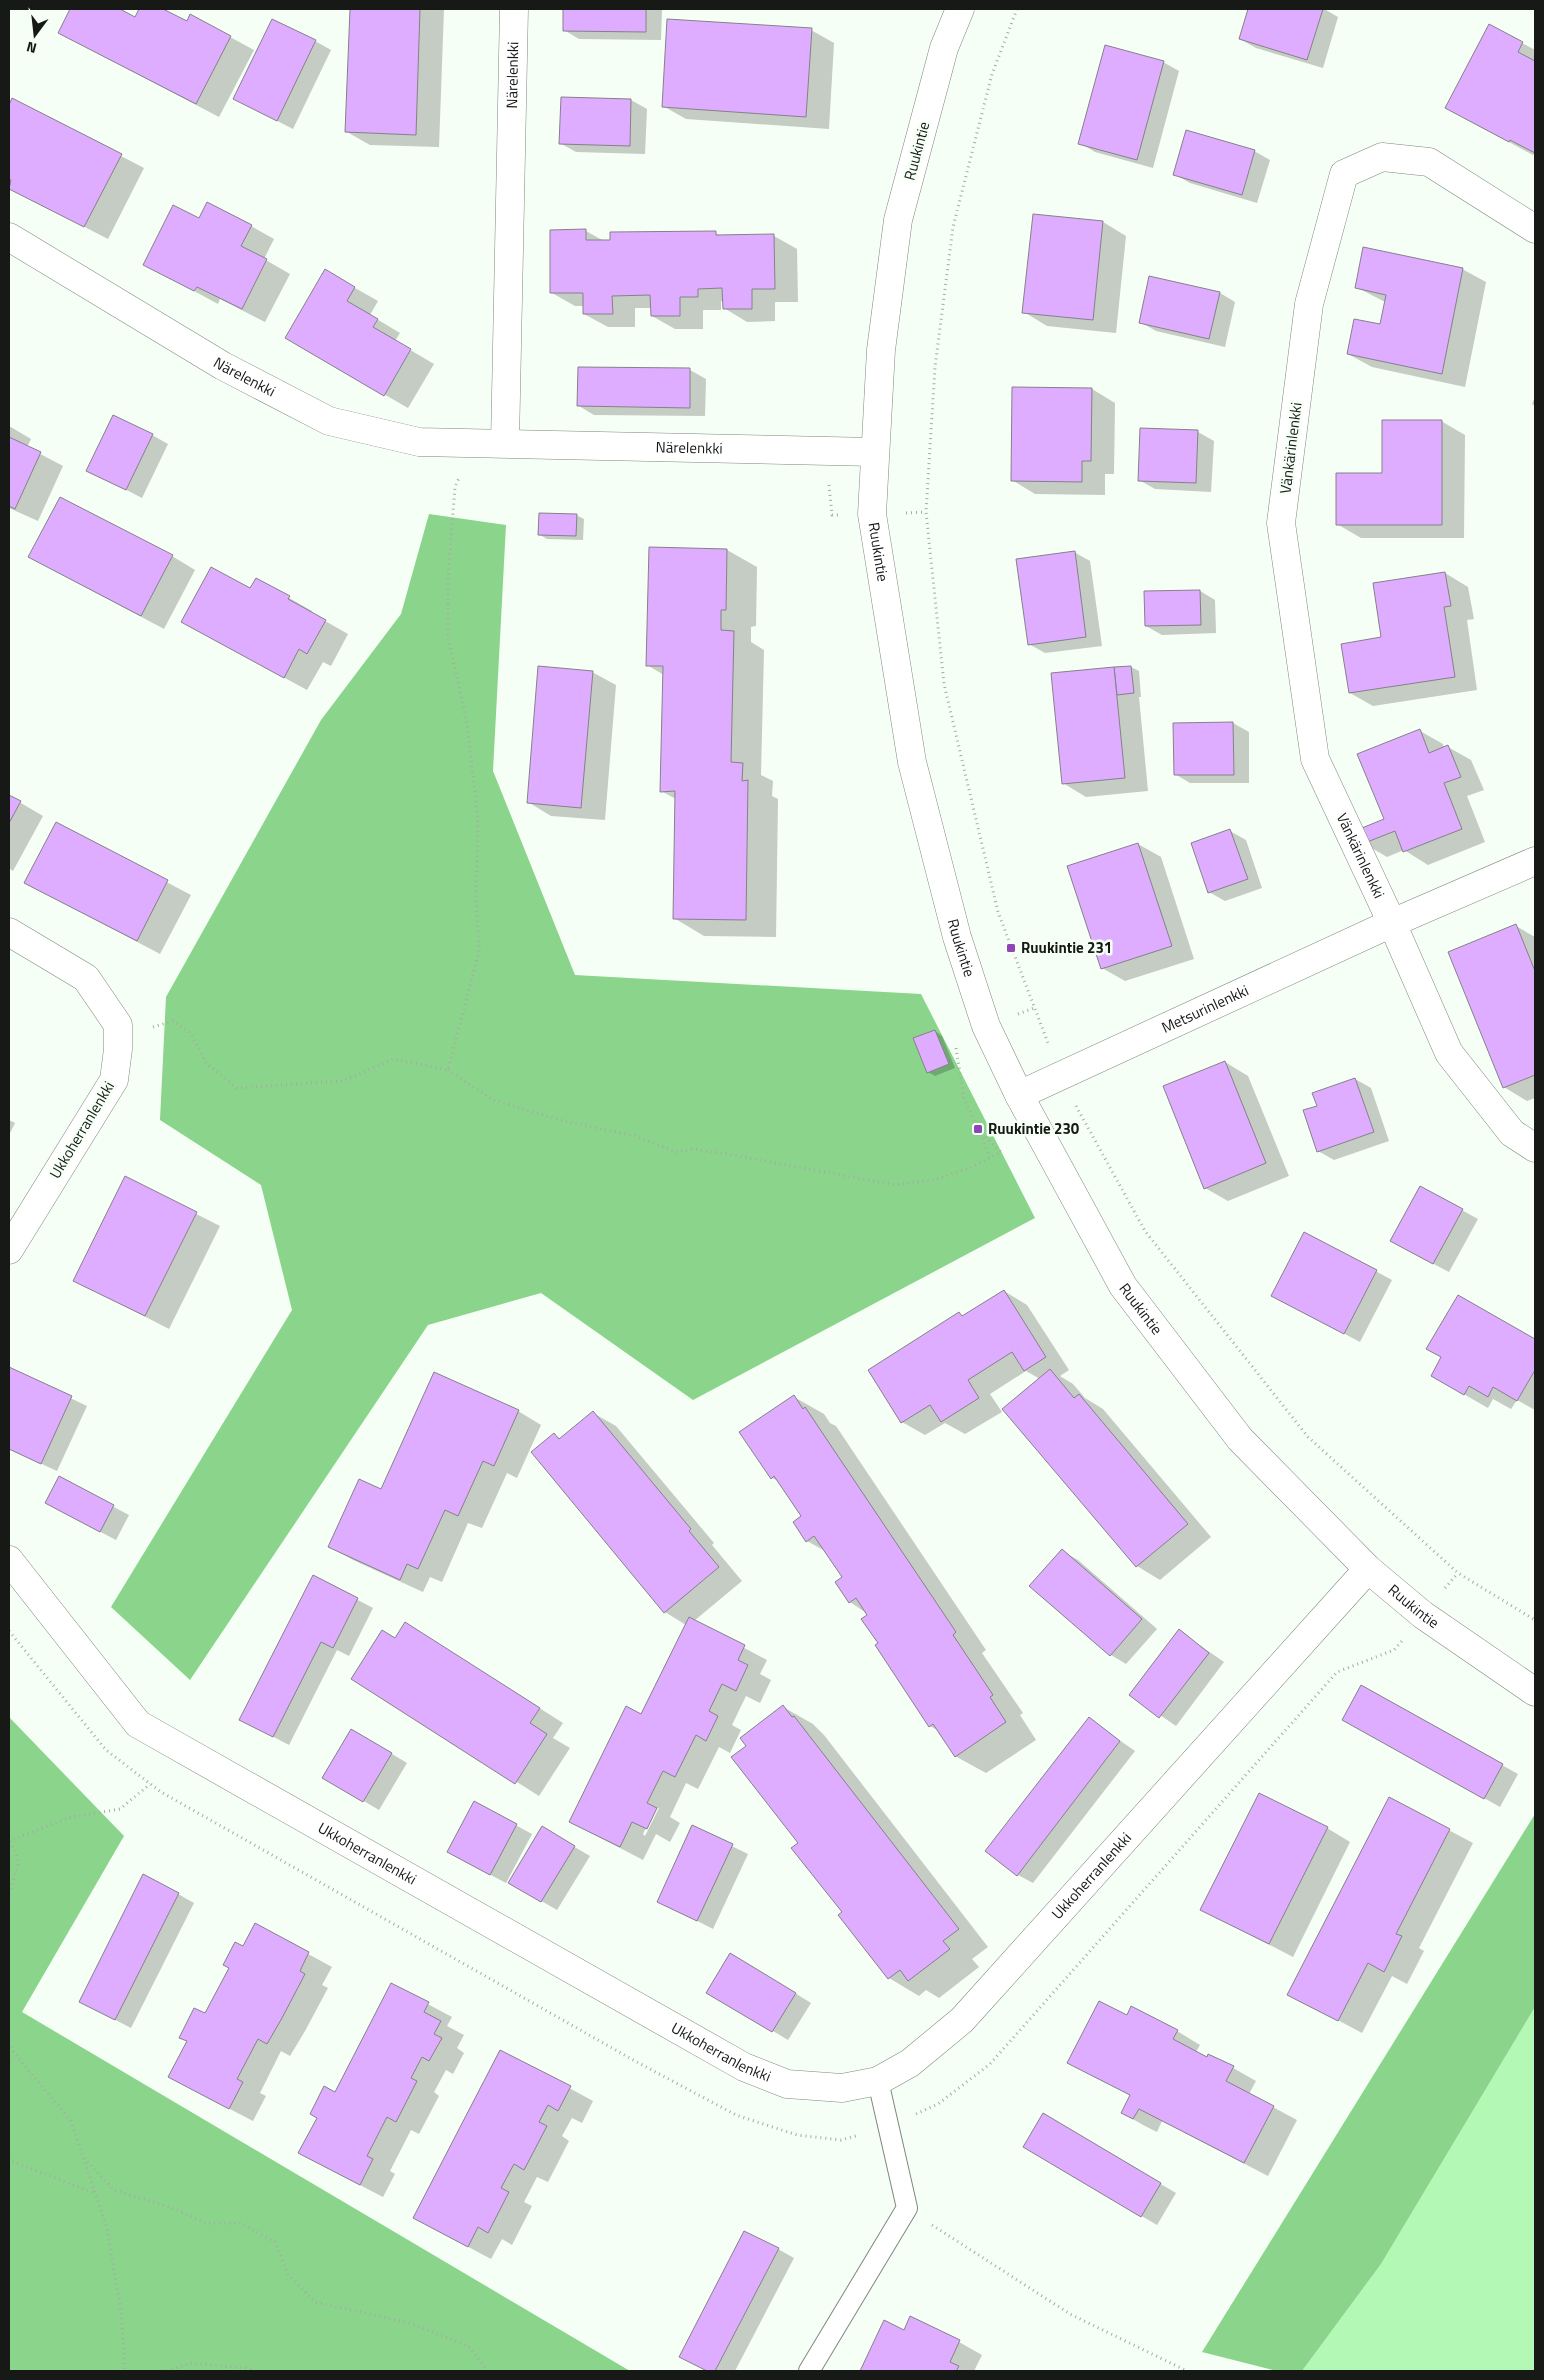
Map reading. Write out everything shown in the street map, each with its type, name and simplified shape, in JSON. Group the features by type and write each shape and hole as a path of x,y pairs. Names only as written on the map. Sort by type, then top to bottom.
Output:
{"street":[{"name":"Närelenkki","path":"505,444 514,9"},
{"name":"Ruukintie","path":"960,9 944,48 898,220 881,350 872,514 912,762 957,937 986,1026 1019,1095 1123,1286 1240,1439 1368,1569 1423,1615 1535,1692"},
{"name":"Vänkärinlenkki","path":"1392,923 1316,759 1281,523 1309,304 1344,174 1382,157 1429,162 1535,229"},
{"name":"Närelenkki","path":"9,237 223,366 329,422 419,442 874,452"},
{"name":"Metsurinlenkki","path":"1019,1095 1392,923 1535,861"},
{"path":"1392,923 1449,1053 1512,1133 1535,1148"},
{"name":"Ukkoherranlenkki","path":"9,932 86,978 118,1025 118,1049 114,1080 9,1250"},
{"name":"Ukkoherranlenkki","path":"9,1560 138,1724 744,2067 787,2084 842,2088 878,2081 910,2064 962,2020 1368,1569"}],"lane":[{"path":"810,2371 907,2208 878,2081"}],"path":[{"path":"1017,9 992,74 954,227 935,367 926,512 944,684 998,912 1060,1076 1145,1231 1308,1437 1458,1573 1535,1620"},
{"path":"448,1070 479,951 476,898 478,820 467,723 448,636 448,577 455,486 474,443"},
{"path":"118,1049 142,1046 152,1027 173,1021 190,1032 206,1064 238,1088 343,1081 394,1059 448,1070 493,1100 567,1122 635,1136 676,1152 693,1149 727,1154 895,1185 934,1180 972,1167 1001,1152 978,1129"},
{"path":"9,1631 106,1750 150,1784 635,2061 736,2115 797,2135 841,2140 889,2128 938,2104 990,2064 1337,1672 1394,1650 1458,1573"},
{"path":"9,1894 19,1862 9,1841 70,1818 120,1809 150,1784"},
{"path":"9,2042 14,2053 71,2121 108,2238 120,2312 125,2371"},
{"path":"9,2158 12,2161 95,2193"},
{"path":"84,2158 114,2190 172,2208 206,2223 240,2223 275,2242 288,2274 315,2302 409,2323 468,2346 488,2371"},
{"path":"907,2208 1070,2314 1186,2371"},
{"path":"167,2371 190,2363 246,2368 255,2371"}],"green space":[{"path":"429,514 506,525 493,771 575,975 921,994 1035,1218 693,1400 541,1293 428,1325 190,1680 111,1607 292,1310 261,1185 160,1120 166,997 321,720 401,614"},
{"path":"9,1717 124,1836 22,2012 630,2371 9,2371"},
{"path":"1535,1814 1535,2007 1381,2264 1302,2371 1277,2371 1202,2352"},
{"path":"1535,2007 1535,2371 1302,2371 1381,2264"}],"building":[{"path":"70,9 120,9 135,17 139,9 163,9 187,21 190,14 231,36 196,104 58,33"},
{"path":"350,9 420,9 416,135 345,132"},
{"path":"563,9 646,9 646,32 563,31"},
{"path":"1248,9 1323,9 1307,60 1239,39"},
{"path":"272,19 316,40 277,121 233,99"},
{"path":"667,19 812,28 806,117 662,107"},
{"path":"1489,24 1523,42 1518,52 1535,61 1535,153 1510,140 1509,142 1445,108"},
{"path":"1105,45 1164,61 1137,160 1078,144"},
{"path":"561,97 631,99 630,146 559,144"},
{"path":"12,98 122,154 84,227 9,189 11,180 9,179 9,105"},
{"path":"1186,130 1255,150 1242,195 1173,175"},
{"path":"207,202 252,225 241,246 267,259 242,309 197,287 194,291 143,265 173,205 199,218"},
{"path":"1033,214 1103,221 1093,320 1022,313"},
{"path":"586,229 586,240 610,240 610,232 716,231 716,235 774,234 775,289 752,289 752,309 723,309 722,288 698,289 698,297 680,297 680,316 651,316 650,295 612,296 613,314 583,314 583,293 550,293 550,230"},
{"path":"1363,247 1463,268 1442,374 1347,354 1354,319 1380,324 1386,295 1355,288"},
{"path":"325,269 355,287 347,301 378,319 373,327 411,349 384,396 285,338"},
{"path":"1149,276 1220,292 1209,339 1139,323"},
{"path":"578,367 690,368 690,408 577,406"},
{"path":"1012,387 1092,388 1091,461 1082,461 1082,482 1011,481"},
{"path":"113,415 153,434 126,490 86,471"},
{"path":"1382,420 1442,420 1442,525 1336,525 1336,473 1382,473"},
{"path":"1140,428 1198,430 1196,483 1138,481"},
{"path":"9,437 41,452 15,509 9,506"},
{"path":"60,497 173,555 141,616 28,557"},
{"path":"539,513 577,514 576,536 538,535"},
{"path":"649,547 727,549 726,610 721,610 721,630 734,631 731,762 743,763 742,781 748,780 746,920 673,919 675,791 660,792 663,666 646,666"},
{"path":"1075,551 1086,637 1028,645 1016,559"},
{"path":"211,567 250,588 256,578 290,596 288,599 326,620 307,654 299,649 284,678 181,622"},
{"path":"1445,572 1451,606 1444,607 1455,677 1349,693 1341,644 1381,637 1373,583"},
{"path":"1200,590 1201,625 1145,626 1144,591"},
{"path":"538,666 593,671 581,808 527,803"},
{"path":"1131,666 1134,693 1117,695 1114,667"},
{"path":"1114,667 1125,778 1062,784 1051,673"},
{"path":"1233,722 1234,775 1174,775 1173,723"},
{"path":"1420,729 1429,753 1448,745 1461,777 1444,783 1462,829 1403,852 1395,831 1362,844 1357,830 1384,819 1357,754"},
{"path":"9,795 21,801 9,823"},
{"path":"56,822 168,880 137,941 24,883"},
{"path":"1230,829 1248,879 1208,893 1191,843"},
{"path":"1138,843 1172,946 1101,969 1067,866"},
{"path":"1516,924 1535,971 1535,1075 1503,1088 1448,952"},
{"path":"935,1030 949,1064 927,1073 913,1038"},
{"path":"1225,1061 1266,1163 1204,1189 1163,1086"},
{"path":"1355,1078 1374,1132 1317,1152 1303,1110 1317,1106 1312,1093"},
{"path":"125,1176 197,1212 145,1316 73,1281"},
{"path":"1420,1186 1463,1209 1433,1264 1390,1241"},
{"path":"1304,1232 1377,1270 1344,1334 1271,1296"},
{"path":"1004,1290 1046,1357 1024,1371 1012,1352 968,1380 979,1398 941,1422 930,1405 901,1423 868,1370 959,1312 962,1316"},
{"path":"1458,1295 1535,1339 1535,1370 1517,1401 1493,1387 1488,1397 1469,1386 1464,1395 1431,1376 1441,1357 1426,1349"},
{"path":"9,1367 72,1396 41,1464 9,1449"},
{"path":"1050,1369 1074,1398 1079,1394 1188,1524 1136,1567 1002,1409"},
{"path":"434,1372 519,1410 494,1466 483,1461 458,1516 445,1510 418,1569 407,1564 400,1580 328,1547 359,1479 381,1489"},
{"path":"794,1395 803,1409 805,1407 956,1632 953,1635 993,1695 990,1697 1006,1722 955,1757 933,1724 929,1727 875,1645 878,1643 861,1619 867,1615 856,1598 849,1603 835,1582 842,1577 814,1536 806,1542 793,1522 801,1516 774,1476 771,1479 739,1432"},
{"path":"593,1411 691,1529 689,1531 719,1567 664,1613 531,1452 554,1433 559,1439"},
{"path":"59,1476 114,1505 100,1532 45,1503"},
{"path":"1062,1549 1142,1619 1110,1656 1029,1586"},
{"path":"313,1575 358,1598 333,1648 321,1642 273,1737 239,1720"},
{"path":"689,1617 745,1645 738,1660 748,1665 736,1691 722,1684 709,1711 718,1716 706,1741 696,1735 675,1777 663,1771 647,1803 657,1808 647,1829 632,1822 620,1847 569,1822 626,1706 641,1714"},
{"path":"405,1622 540,1708 530,1723 547,1734 515,1784 351,1679 382,1630 395,1638"},
{"path":"1179,1629 1209,1653 1159,1718 1129,1695"},
{"path":"1361,1685 1503,1764 1484,1799 1342,1720"},
{"path":"783,1705 792,1717 794,1716 959,1929 943,1941 950,1949 908,1981 900,1970 888,1979 838,1915 842,1912 791,1848 798,1843 731,1757 746,1746 740,1738"},
{"path":"1089,1717 1120,1741 1017,1876 985,1851"},
{"path":"351,1729 392,1753 363,1802 322,1778"},
{"path":"1259,1793 1328,1827 1269,1944 1200,1910"},
{"path":"1389,1797 1450,1829 1396,1934 1402,1936 1384,1972 1368,1963 1338,2021 1287,1995"},
{"path":"474,1801 517,1824 490,1875 447,1852"},
{"path":"692,1825 733,1844 697,1921 657,1902"},
{"path":"542,1826 575,1846 541,1902 508,1883"},
{"path":"143,1874 179,1893 115,2020 79,2002"},
{"path":"255,1923 309,1952 300,1971 305,1974 282,2018 267,2044 258,2039 237,2079 243,2082 229,2109 168,2077 187,2041 179,2038 194,2008 205,2013 229,1968 223,1965 235,1942 243,1946"},
{"path":"730,1953 796,1993 772,2032 706,1993"},
{"path":"391,1983 429,2002 424,2012 441,2021 434,2034 442,2038 429,2061 422,2057 411,2078 417,2081 396,2122 387,2117 367,2156 373,2159 360,2185 298,2153 317,2118 310,2114 324,2086 335,2092"},
{"path":"1099,2001 1127,2015 1131,2006 1178,2030 1173,2039 1207,2057 1208,2054 1234,2066 1226,2081 1274,2106 1244,2163 1139,2109 1133,2119 1121,2113 1130,2095 1067,2063"},
{"path":"500,2050 571,2086 558,2111 548,2105 539,2122 547,2126 524,2170 514,2164 501,2188 509,2192 488,2233 478,2227 468,2247 413,2218"},
{"path":"1043,2113 1161,2183 1141,2217 1023,2147"},
{"path":"744,2231 779,2248 715,2371 707,2371 679,2357"},
{"path":"910,2316 960,2340 950,2362 959,2366 956,2371 860,2371 884,2320 904,2330"}],"place":[{"name":"Ruukintie 231","path":"1011,948"},
{"name":"Ruukintie 230","path":"978,1129"}]}
